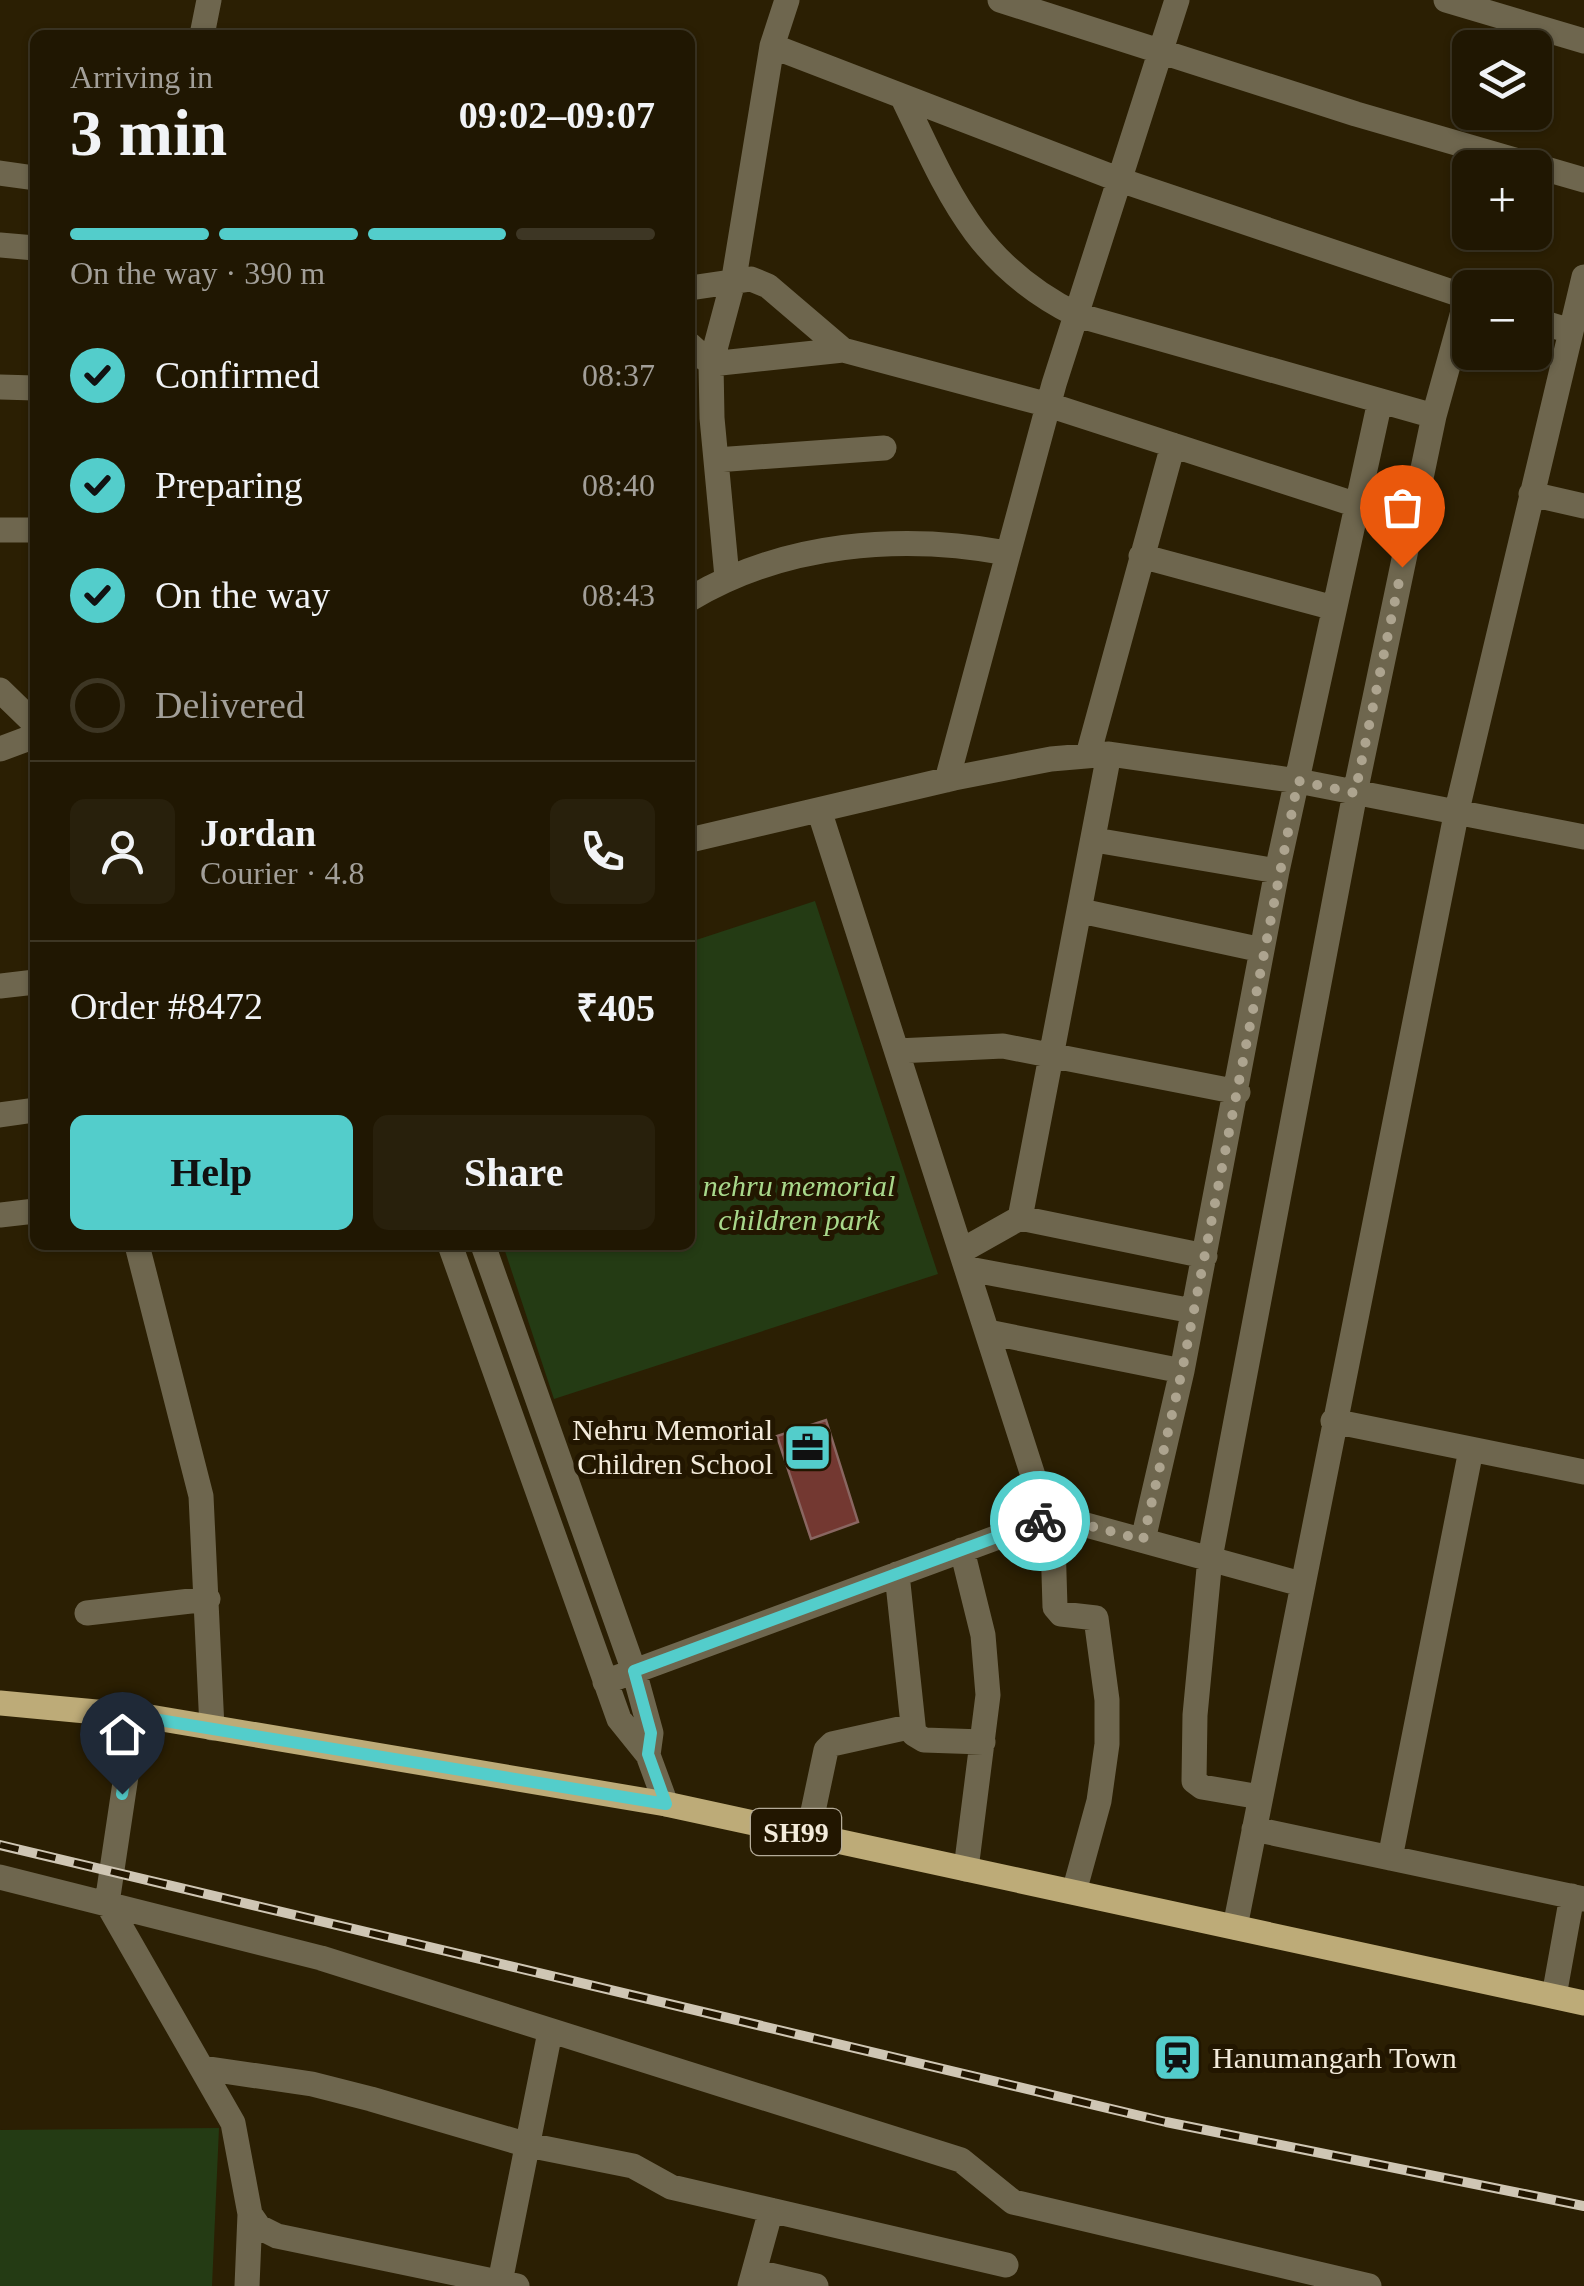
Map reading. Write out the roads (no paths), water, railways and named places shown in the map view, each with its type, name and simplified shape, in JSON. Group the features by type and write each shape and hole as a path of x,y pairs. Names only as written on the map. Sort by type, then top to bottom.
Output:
{"main road":[{"name":"SH99","path":"0,1703 135,1716 666,1804 1584,2003"}],"street":[{"path":"203,30 210,0"},
{"path":"726,577 712,364 734,278 772,46 788,0"},
{"path":"1000,0 1356,114 1584,180"},
{"path":"947,780 1049,406 1176,0"},
{"path":"1446,0 1584,41"},
{"path":"772,46 1120,180 1452,293"},
{"path":"903,98 975,236 1029,286 1077,315 1434,416"},
{"path":"0,173 30,177"},
{"path":"0,245 30,248"},
{"path":"1235,1927 1456,810 1584,277"},
{"path":"695,287 734,278 768,286 843,350"},
{"path":"1552,325 1570,331"},
{"path":"695,349 712,364 843,350 1049,406 1357,505"},
{"path":"1260,1797 1202,1787 1194,1781 1195,1715 1210,1558 1355,793 1434,416 1452,354"},
{"path":"0,387 30,388"},
{"path":"1143,1540 1182,1371 1238,1092 1277,871 1380,401"},
{"path":"966,1259 1020,1218 1095,840 1098,755 1141,556 1173,446"},
{"path":"716,460 884,448"},
{"path":"1530,494 1584,506"},
{"path":"0,530 30,530"},
{"path":"695,596 726,577 776,558 842,547 938,547 1007,553"},
{"path":"1141,556 1334,608"},
{"path":"0,690 30,719"},
{"path":"0,749 30,738"},
{"path":"695,839 947,780 1098,755 1298,781 1584,837"},
{"path":"819,810 1054,1542 1055,1607 1061,1614 1096,1618 1107,1700 1099,1800 1074,1892"},
{"path":"1095,840 1277,871"},
{"path":"1081,911 1262,950"},
{"path":"0,986 30,983"},
{"path":"897,1051 986,1045 1238,1092"},
{"path":"0,1115 30,1111"},
{"path":"0,1215 30,1212"},
{"path":"1020,1218 1204,1256"},
{"path":"138,1250 201,1496 212,1728"},
{"path":"452,1250 605,1682 625,1729 648,1754 666,1804"},
{"path":"485,1250 634,1671 651,1733 648,1754"},
{"path":"966,1259 1193,1311"},
{"path":"988,1332 1182,1371"},
{"path":"502,1389 529,1380"},
{"path":"1333,1422 1584,1472"},
{"path":"1390,1858 1471,1450"},
{"path":"605,1682 1047,1520 1068,1520 1301,1584"},
{"path":"962,1550 987,1665 983,1742 966,1869"},
{"path":"898,1574 917,1739 983,1742"},
{"path":"87,1613 208,1599"},
{"path":"135,1716 107,1903 232,2124 250,2214 247,2286"},
{"path":"808,1835 826,1750 832,1744 914,1726"},
{"path":"1254,1830 1578,1898 1554,1996"},
{"path":"0,1878 322,1958 962,2160 1013,2202 1369,2286"},
{"path":"250,2214 259,2228 277,2236 508,2284 528,2145 550,2032"},
{"path":"203,2068 312,2084 528,2145 633,2166 663,2186 1006,2266"},
{"path":"771,2210 754,2279 816,2286"}],"railway":[{"path":"0,1845 1166,2122 1584,2206"}],"place":[{"name":"Nehru Memorial Children School","path":"808,1447"},
{"name":"Hanumangarh Town","path":"1177,2058"}],"park label":[{"name":"nehru memorial children park","path":"799,1203"}]}
